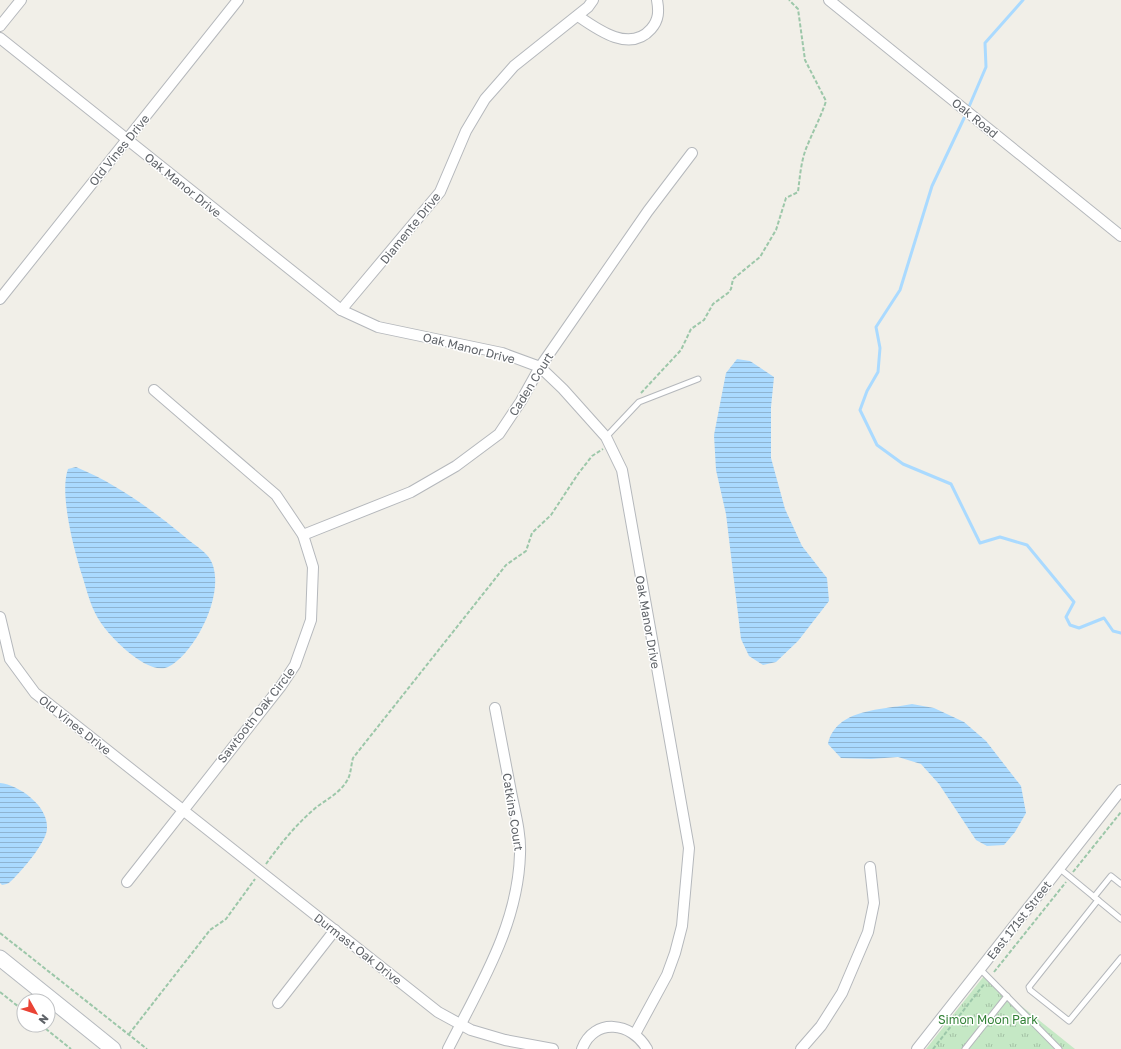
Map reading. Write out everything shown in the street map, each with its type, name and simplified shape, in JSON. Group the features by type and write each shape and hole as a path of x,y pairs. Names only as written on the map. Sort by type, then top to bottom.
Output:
{"street":[{"path":"0,26 21,0"},
{"name":"Old Vines Drive","path":"0,299 238,0"},
{"name":"Diamente Drive","path":"341,310 440,192 466,131 485,99 514,66 578,16 593,0"},
{"path":"578,16 601,31 619,39 632,40 642,36 655,24 659,9 657,0"},
{"name":"Oak Road","path":"829,0 1121,236"},
{"name":"Oak Manor Drive","path":"0,38 341,310 378,327 502,353 540,367 563,389 608,441 622,470 689,848 682,926 675,953 666,975 635,1034"},
{"name":"Caden Court","path":"303,535 412,492 456,466 499,434 521,401 540,367 648,211 692,153"},
{"name":"Sawtooth Oak Circle","path":"127,882 295,665 311,620 313,567 303,535 276,495 154,390"},
{"name":"Old Vines Drive","path":"0,617 10,659 35,693 183,810"},
{"path":"0,664 10,659"},
{"name":"Catkins Court","path":"448,1049 499,947 509,922 516,890 520,854 517,825 495,708"},
{"name":"East 171st Street","path":"917,1049 1121,790"},
{"name":"Durmast Oak Drive","path":"183,810 438,1012 471,1030 505,1040 553,1049"},
{"path":"801,1049 821,1026 842,993 868,932 874,903 870,866"},
{"path":"278,1003 335,930"},
{"path":"0,958 110,1048"},
{"path":"582,1049 590,1037 607,1028 617,1027 635,1034 647,1049"}],"lane":[{"path":"608,441 639,402 698,379"},
{"path":"1059,868 1121,918"},
{"path":"1121,884 1111,876 1029,987 1030,990 1069,1021 1121,958"},
{"path":"980,969 1059,1049"},
{"path":"965,1049 1007,996"}],"path":[{"path":"640,394 681,350 691,329 704,320 713,304 728,293 734,279 760,257 779,223 786,198 798,192 802,162 808,144 821,119 826,101 805,60 798,9 789,0"},
{"path":"129,1034 210,930 226,918 287,837 318,806 340,789 348,780 353,758 506,564 526,551 532,532 551,515 578,474 592,456 608,441"},
{"path":"933,1049 1121,812"},
{"path":"0,933 147,1049"},
{"path":"0,992 16,1005"},
{"path":"51,1033 71,1049"}],"green space":[{"name":"Simon Moon Park","path":"984,976 1075,1049 926,1049"}],"water":[{"path":"737,359 750,361 774,377 771,407 771,458 785,509 802,546 827,578 829,601 798,641 776,662 763,665 749,656 741,639 726,514 716,470 714,435 726,373"},
{"path":"76,467 120,489 198,547 210,559 215,572 215,587 212,603 206,619 189,648 179,660 168,667 160,668 150,666 121,646 106,630 92,606 75,551 66,506 65,492 68,469"},
{"path":"912,704 934,708 964,722 986,741 1021,786 1026,813 1015,832 1004,845 987,846 976,840 939,784 921,764 898,757 871,759 841,758 828,744 833,732 840,723 850,717 875,710"},
{"path":"0,783 16,788 31,798 43,812 47,829 46,835 38,849 26,865 10,882 2,885 0,883"}],"waterway":[{"path":"968,109 986,67 985,43 1023,0"},
{"path":"966,114 932,186 900,290 876,327 880,348 878,372 867,391 860,410 877,445 903,464 951,484 980,543 1000,537 1027,545 1074,602 1066,617 1070,625 1079,628 1104,618 1113,631 1121,633"}]}
